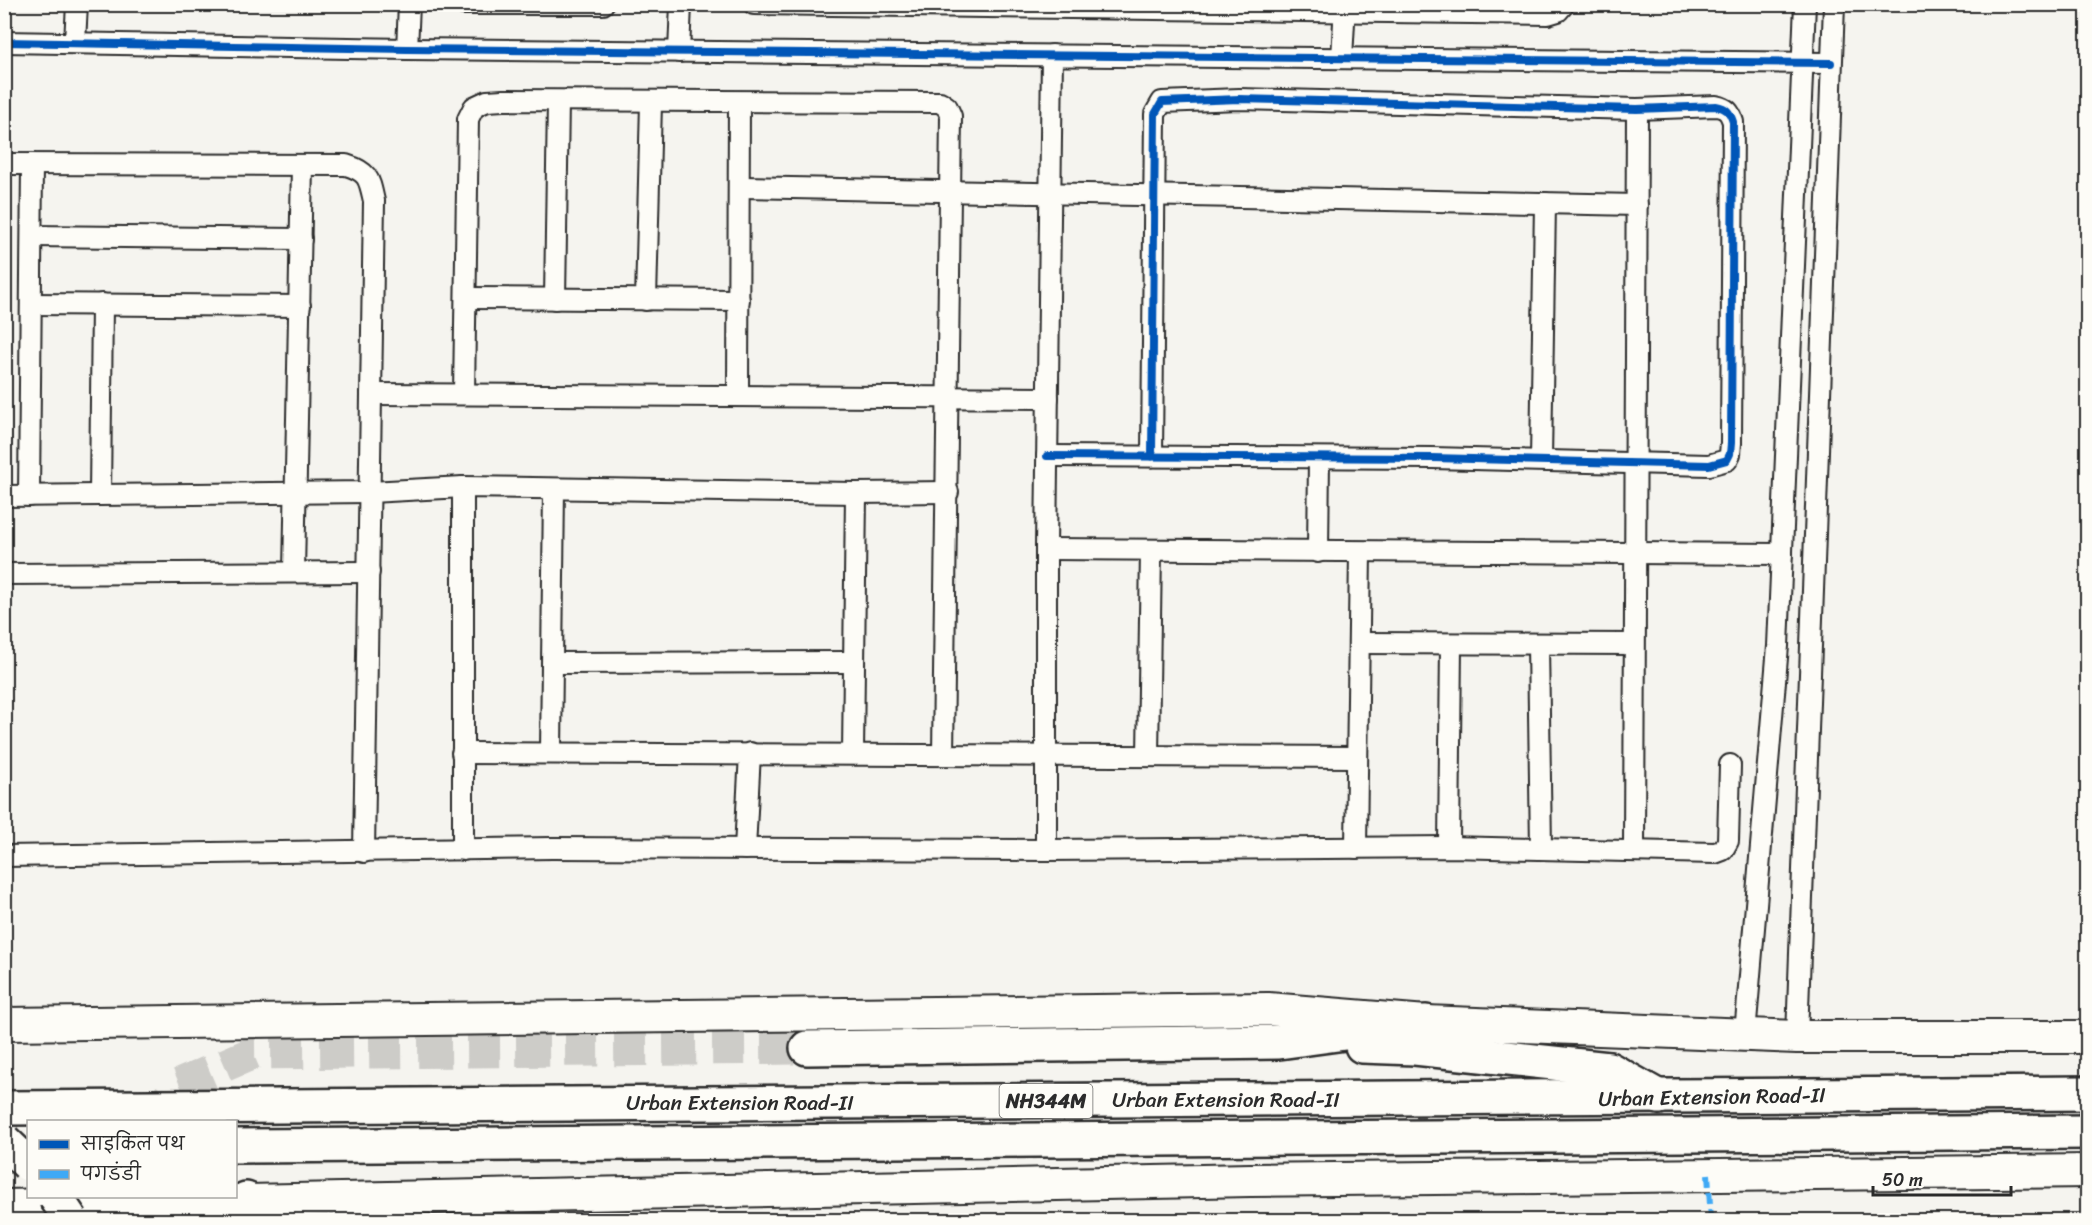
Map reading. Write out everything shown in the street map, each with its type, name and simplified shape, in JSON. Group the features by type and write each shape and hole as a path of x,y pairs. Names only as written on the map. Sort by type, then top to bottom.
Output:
{"highway":[{"path":"1279,1042 1426,1022"},
{"path":"807,1048 1279,1042 1415,1048 1609,1069 1659,1097"},
{"name":"Urban Extension Road-II","path":"4,1108 2088,1093"},
{"name":"Urban Extension Road-II","path":"237,1146 2088,1132"},
{"path":"4,1142 27,1163"},
{"path":"4,1147 27,1147"},
{"path":"56,1198 71,1221"},
{"path":"217,1221 246,1199"}],"main road":[{"path":"4,1024 1268,1009 1426,1022 1797,1037 2088,1037"},
{"path":"4,1206 1250,1179 2088,1171"}],"street":[{"path":"75,42 77,4"},
{"path":"407,50 409,4"},
{"path":"464,4 603,4"},
{"path":"679,52 681,4"},
{"path":"754,4 1486,9 1548,14 1558,11 1564,4"},
{"path":"1745,1034 1777,658 1797,243 1805,4"},
{"path":"1797,1037 1834,4"},
{"path":"1342,58 1345,9"},
{"path":"4,42 407,50 1831,63"},
{"path":"1046,850 1046,549 1052,55"},
{"path":"1047,456 1152,457 1319,458 1541,460 1718,464 1727,460 1731,454 1733,122 1731,113 1725,107 1716,106 1637,109 1239,99 1162,102 1155,114 1152,457"},
{"path":"464,394 468,119 474,106 487,101 558,101 940,102 947,107 951,116 943,755"},
{"path":"555,299 558,101"},
{"path":"738,396 739,102"},
{"path":"646,300 651,103"},
{"path":"1634,850 1637,109"},
{"path":"4,164 346,165 361,170 370,180 374,201 364,852"},
{"path":"29,496 32,164"},
{"path":"294,572 302,165"},
{"path":"740,187 1637,205"},
{"path":"1541,460 1545,203"},
{"path":"32,236 301,239"},
{"path":"466,298 739,300"},
{"path":"31,304 300,306"},
{"path":"100,495 102,304"},
{"path":"371,394 1048,398"},
{"path":"1318,552 1319,458"},
{"path":"4,496 370,492 463,487 856,493 948,492"},
{"path":"463,487 463,850"},
{"path":"550,752 554,489"},
{"path":"853,754 856,493"},
{"path":"1046,549 1634,555 1782,554"},
{"path":"1148,756 1151,550"},
{"path":"1356,848 1360,552"},
{"path":"4,574 369,572"},
{"path":"1359,643 1634,644"},
{"path":"1449,847 1451,644"},
{"path":"1538,645 1541,848"},
{"path":"553,663 854,662"},
{"path":"462,753 1357,757"},
{"path":"745,849 750,753"},
{"path":"4,856 463,850 1449,847 1715,853 1723,850 1728,841 1730,765"}],"tunnel":[{"path":"150,1120 179,1085 253,1053 807,1048"}],"marked path":[{"path":"1708,1174 1711,1220"}],"cycle path":[{"path":"4,42 407,49 1831,63"},
{"path":"1047,456 1432,458 1709,465 1727,460 1731,443 1733,122 1729,113 1716,106 1637,109 1239,99 1162,102 1155,114 1152,457"}]}
